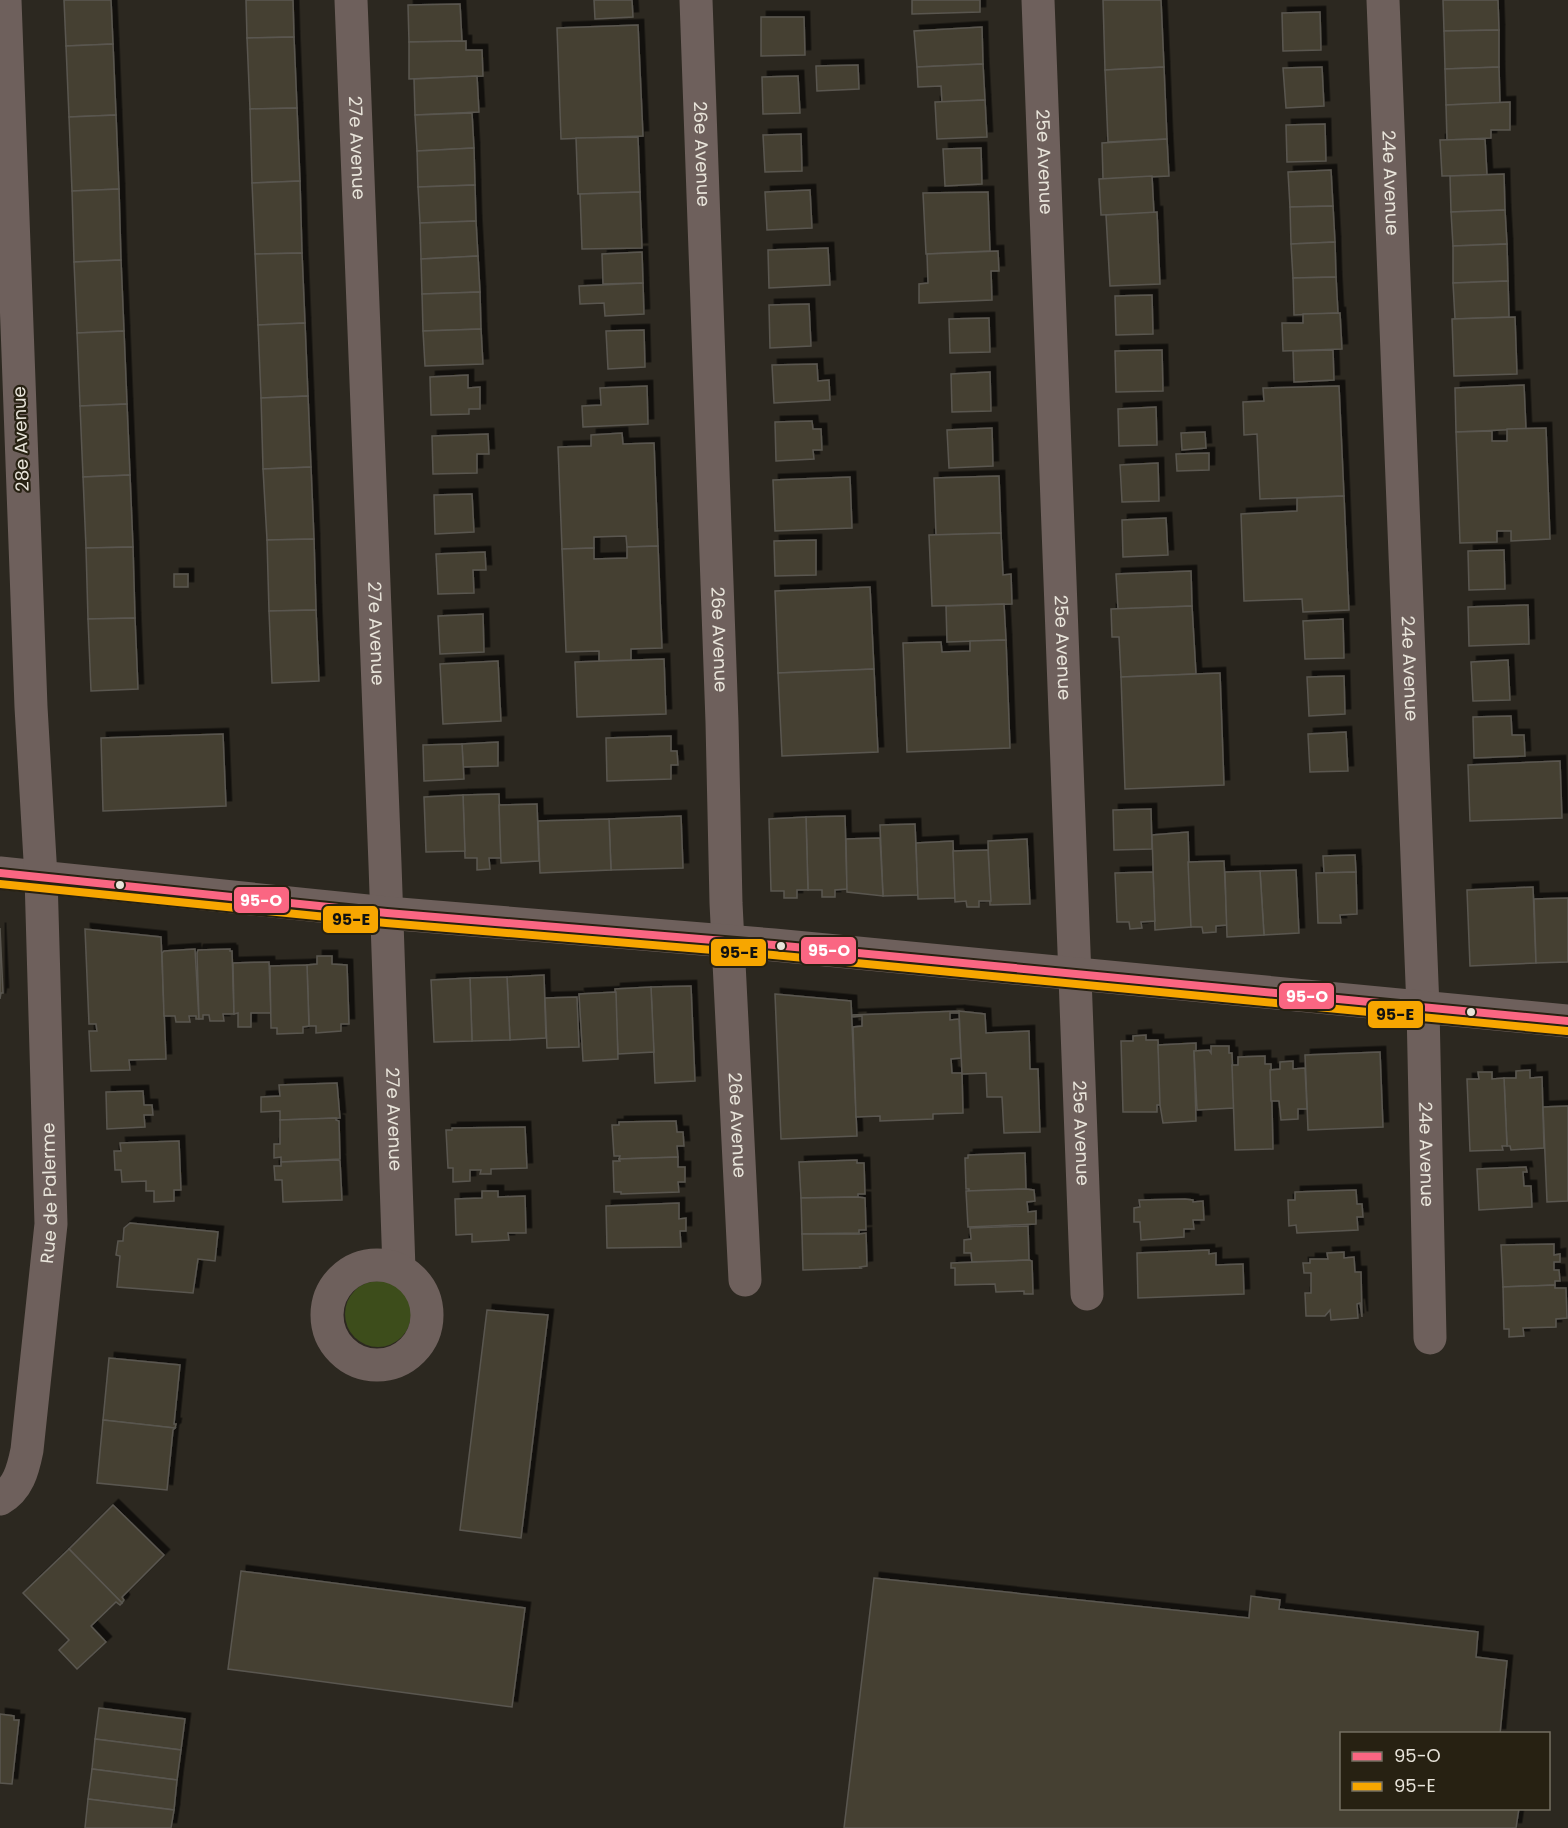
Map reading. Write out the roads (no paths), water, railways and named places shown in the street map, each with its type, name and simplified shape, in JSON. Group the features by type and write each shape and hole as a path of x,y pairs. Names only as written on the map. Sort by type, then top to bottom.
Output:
{"street":[{"name":"28e Avenue","path":"5,0 31,707 41,877"},
{"name":"27e Avenue","path":"351,0 399,1269"},
{"name":"26e Avenue","path":"696,0 722,710 726,903 745,1280"},
{"name":"25e Avenue","path":"1038,0 1087,1294"},
{"name":"24e Avenue","path":"1383,0 1422,1008 1430,1338"},
{"path":"0,873 387,913 729,942 1568,1022"},
{"name":"Rue de Palerme","path":"0,1499 14,1487 24,1464 27,1450 51,1224 41,877"}]}
